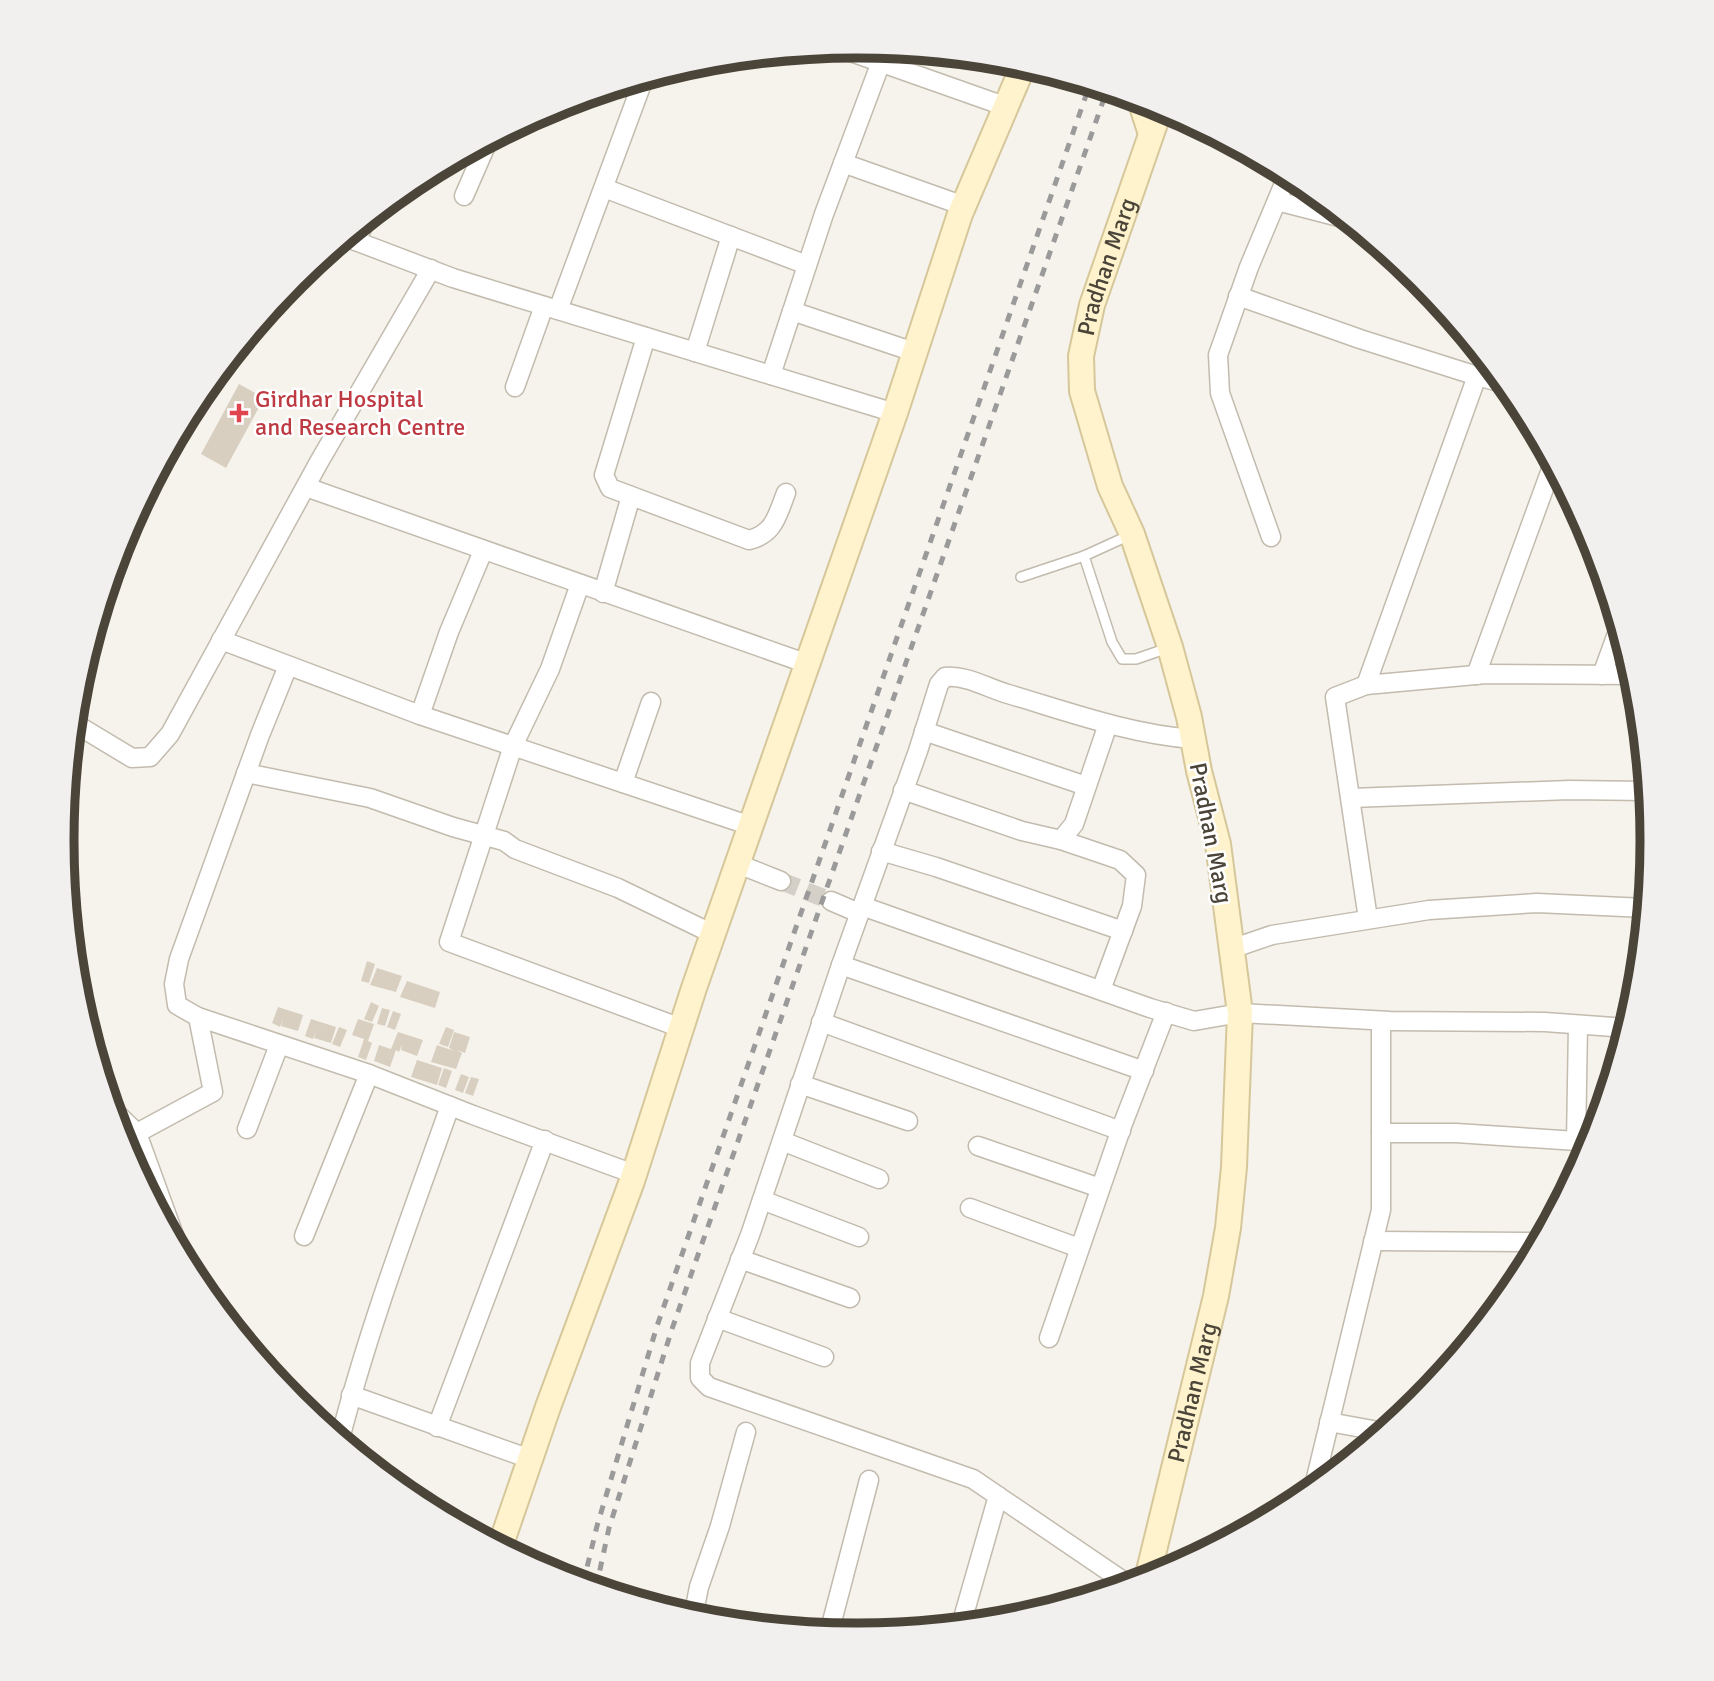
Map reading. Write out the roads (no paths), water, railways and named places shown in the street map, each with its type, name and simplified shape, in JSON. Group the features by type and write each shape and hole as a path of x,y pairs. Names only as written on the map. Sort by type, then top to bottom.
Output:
{"street":[{"path":"870,58 1011,98"},
{"path":"771,375 807,265 881,62"},
{"path":"503,1538 634,1174 713,934 895,413 964,206 1020,75"},
{"path":"1011,98 1033,78"},
{"path":"515,387 604,188 640,88"},
{"path":"1144,112 1151,134"},
{"name":"Pradhan Marg","path":"1150,1567 1216,1296 1228,1228 1234,1167 1240,1013 1218,844 1170,647 1132,534 1110,486 1082,391 1081,356 1092,305 1157,117"},
{"path":"464,196 482,154"},
{"path":"843,163 964,206"},
{"path":"1271,537 1220,393 1218,355 1238,296 1284,185"},
{"path":"604,188 807,265"},
{"path":"1277,201 1324,213"},
{"path":"695,352 731,236"},
{"path":"355,241 551,308 895,413"},
{"path":"83,728 132,758 150,757 170,734 306,487 431,269"},
{"path":"1238,296 1360,339 1489,379"},
{"path":"792,311 914,352"},
{"path":"646,337 604,475 610,488 749,540 763,536 775,522 786,493"},
{"path":"1366,685 1477,376"},
{"path":"1476,675 1549,475"},
{"path":"306,487 808,664"},
{"path":"603,593 631,496"},
{"path":"420,715 449,632 483,551"},
{"path":"580,584 550,668 513,746 449,942 681,1028"},
{"path":"221,640 420,715 751,826"},
{"path":"1602,675 1614,642"},
{"path":"288,666 179,959 174,984 177,1005 198,1017 369,1074 634,1174"},
{"path":"1368,919 1335,697 1366,685 1476,675 1622,675"},
{"path":"1119,1578 973,1479 709,1387 700,1378 700,1363 782,1141 939,684 945,677 958,676 1130,731 1193,739"},
{"path":"623,783 651,702"},
{"path":"1061,840 1074,824 1108,724"},
{"path":"924,732 1086,786"},
{"path":"246,773 370,798 504,841 515,849 618,888 713,934"},
{"path":"904,790 1022,831 1061,840 1121,860 1136,875 1132,906 1101,990"},
{"path":"1351,798 1569,790 1638,791"},
{"path":"881,851 1123,931"},
{"path":"738,864 781,881"},
{"path":"831,901 1194,1021 1240,1013 1381,1021 1545,1021 1617,1027"},
{"path":"1231,949 1272,935 1429,910 1537,903 1636,908"},
{"path":"841,965 1144,1071"},
{"path":"1049,1338 1100,1188 1166,1012"},
{"path":"132,1134 213,1091 198,1017"},
{"path":"1317,1473 1381,1210 1381,1021"},
{"path":"821,1023 1121,1131"},
{"path":"1578,1025 1583,1131"},
{"path":"247,1129 279,1045"},
{"path":"304,1236 369,1074"},
{"path":"800,1084 908,1121"},
{"path":"342,1430 351,1395 392,1271 450,1106"},
{"path":"1381,1133 1456,1133 1579,1142"},
{"path":"437,1427 545,1140"},
{"path":"782,1141 878,1179"},
{"path":"978,1146 1100,1188"},
{"path":"761,1200 859,1237"},
{"path":"970,1208 1079,1248"},
{"path":"1373,1241 1529,1242"},
{"path":"740,1259 850,1298"},
{"path":"717,1318 824,1357"},
{"path":"351,1395 530,1459"},
{"path":"1329,1422 1372,1430"},
{"path":"695,1606 746,1432"},
{"path":"832,1623 869,1480"},
{"path":"964,1616 998,1496"}],"lane":[{"path":"1021,577 1084,556 1132,534"},
{"path":"1084,556 1112,642 1122,659 1136,659 1170,647"}],"tunnel":[{"path":"781,881 831,901"}],"railway":[{"path":"585,1575 597,1526 657,1326 1087,92"},
{"path":"598,1579 609,1528 672,1329 1104,98"}],"place":[{"name":"Girdhar Hospital and Research Centre","path":"239,413"}]}
